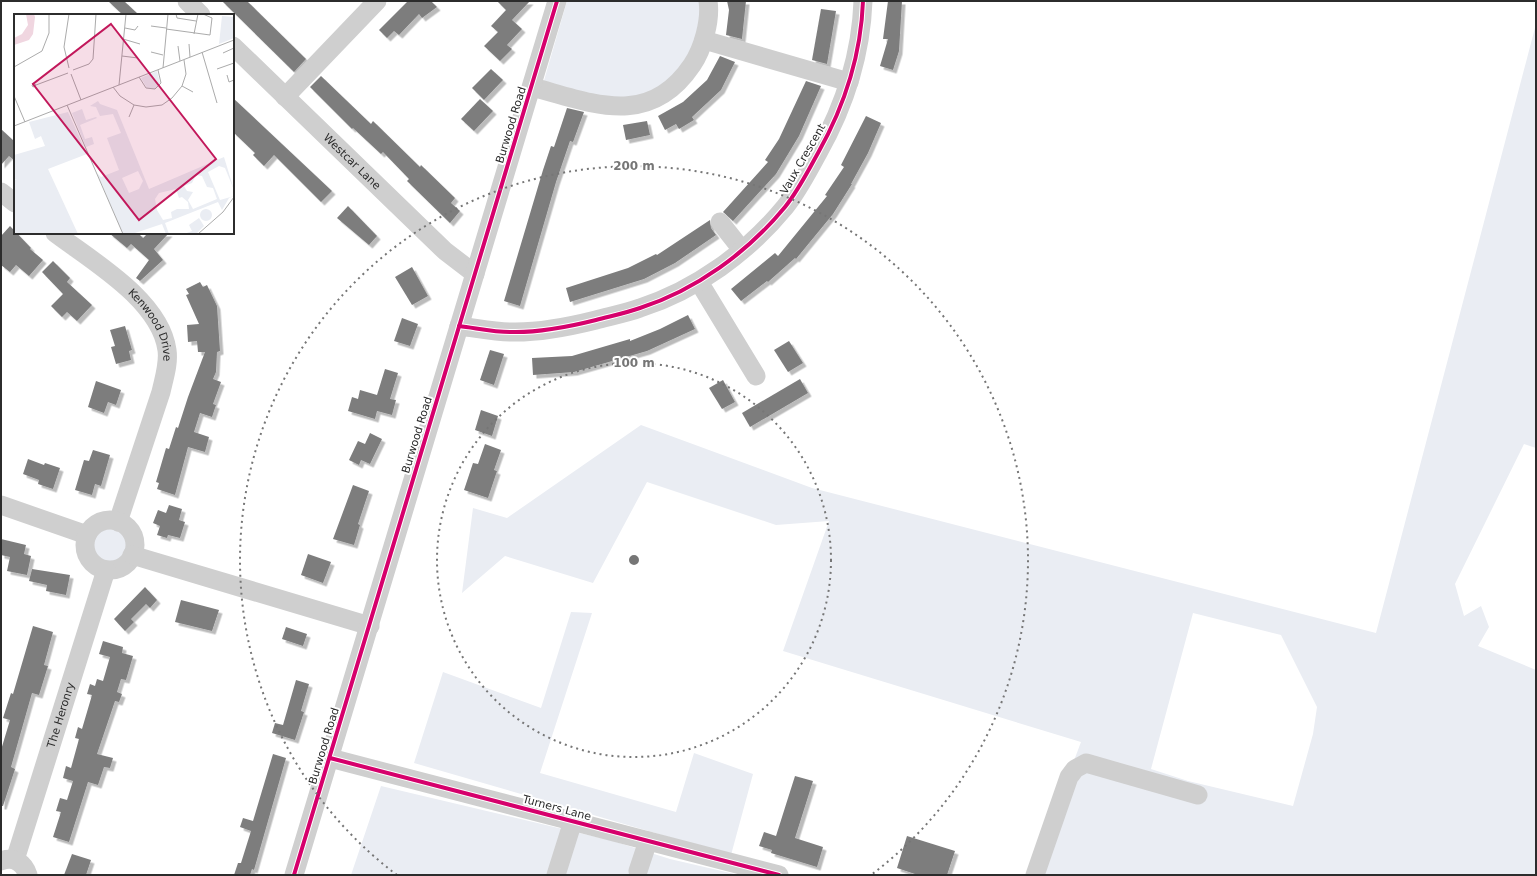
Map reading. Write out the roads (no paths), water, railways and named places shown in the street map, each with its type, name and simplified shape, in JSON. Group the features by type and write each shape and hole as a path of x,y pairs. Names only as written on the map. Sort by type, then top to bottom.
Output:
{"street":[{"path":"187,1 200,14"},
{"path":"285,97 378,1"},
{"name":"Burwood Road","path":"294,875 557,1"},
{"path":"532,87 603,106 617,107 645,103 660,97 674,88 697,58 704,40 709,7 708,1"},
{"name":"Vaux Crescent","path":"459,326 510,332 560,328 641,308 699,282 742,250 769,225 785,206 805,176 832,128 849,82 861,36 863,1"},
{"path":"704,40 849,82"},
{"name":"Westcar Lane","path":"234,47 445,251 475,274"},
{"path":"1,192 14,202"},
{"path":"720,222 742,250"},
{"name":"Kenwood Drive","path":"56,234 124,285 139,299 153,316 162,334 167,350 167,370 161,392 118,522"},
{"path":"699,282 756,376"},
{"path":"1,504 87,535"},
{"path":"110,520 118,522 128,527 132,533 134,539 132,555 123,566 106,570 96,566 86,555 84,545 87,535 97,523 110,520"},
{"path":"132,555 370,626"},
{"name":"The Heronry","path":"8,860 106,570"},
{"name":"Turners Lane","path":"330,758 779,875"},
{"path":"1035,875 1069,777 1075,769 1086,763 1198,795"},
{"path":"556,875 573,821"},
{"path":"638,871 648,841"},
{"path":"8,860 23,864 28,875"}]}
